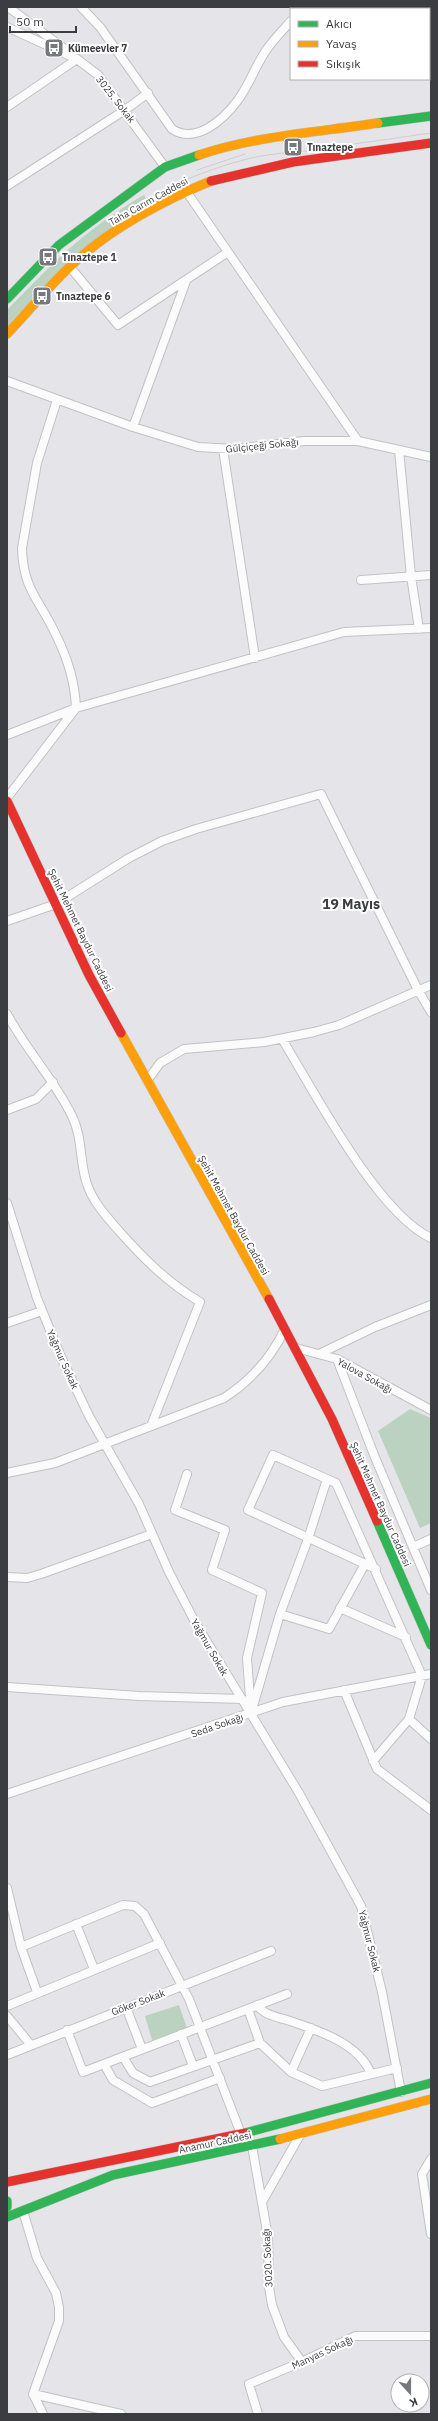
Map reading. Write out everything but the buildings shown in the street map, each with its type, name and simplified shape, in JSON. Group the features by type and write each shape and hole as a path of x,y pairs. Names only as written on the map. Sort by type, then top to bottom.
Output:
{"street":[{"path":"7,107 78,59 8,7"},
{"path":"81,7 100,27 172,129 185,135 198,132 213,125 238,100 266,51 290,22"},
{"name":"3025. Sokak","path":"8,28 78,59 98,75 125,110 165,167"},
{"path":"7,186 125,110 148,93"},
{"name":"Taha Carım Caddesi","path":"7,299 59,246 165,167 217,149 290,136 431,116"},
{"name":"Taha Carım Caddesi","path":"7,334 70,267 112,233 186,191 223,177 292,162 431,143"},
{"path":"186,191 358,441"},
{"path":"70,267 118,325 228,252"},
{"path":"132,427 186,281"},
{"name":"Gülçiçeği Sokağı","path":"7,381 132,427 186,445 223,449 304,441 358,441 431,457"},
{"path":"7,800 76,708 73,682 67,660 52,627 31,594 23,560 22,548 38,463 58,400"},
{"path":"223,449 254,658"},
{"path":"399,450 411,576 419,628"},
{"path":"361,580 431,575"},
{"path":"7,735 76,708 344,632 431,628"},
{"path":"7,921 56,904 129,858 162,841 196,829 321,794 418,990 431,1012"},
{"name":"Şehit Mehmet Baydur Caddesi","path":"7,800 89,975 296,1348 332,1419 430,1640"},
{"path":"147,1081 160,1063 184,1049 282,1038 339,1025 431,985"},
{"path":"7,1014 19,1036 53,1082 76,1124 81,1143 85,1178 96,1202 149,1265 173,1285 200,1302 151,1426"},
{"path":"282,1038 356,1159 392,1208 423,1234 431,1238"},
{"path":"7,1110 36,1099 53,1082"},
{"name":"Yağmur Sokak","path":"7,1203 19,1244 42,1311 74,1387 104,1444 139,1504 192,1616 299,1793 361,1906 382,1992 401,2092"},
{"path":"320,1353 375,1327 431,1305"},
{"path":"7,1323 42,1311"},
{"path":"7,1473 55,1464 224,1398 251,1378 267,1360 285,1329"},
{"name":"Yalova Sokağı","path":"296,1348 320,1353 337,1359 431,1410"},
{"path":"337,1359 374,1455 431,1590"},
{"path":"373,1761 409,1719 422,1676 376,1569 336,1483 273,1455 248,1510 308,1539 376,1569"},
{"path":"187,1474 175,1510 225,1530 212,1570 262,1593 247,1658 251,1713"},
{"path":"251,1713 280,1614 308,1539 327,1479"},
{"path":"7,1577 34,1576 152,1534"},
{"path":"414,1547 431,1539"},
{"path":"280,1614 329,1628 365,1564"},
{"path":"340,1608 406,1637"},
{"name":"Seda Sokağı","path":"7,1794 283,1702 431,1674"},
{"path":"7,1687 116,1695 242,1699"},
{"path":"344,1690 377,1769 431,1810"},
{"path":"409,1719 431,1739"},
{"path":"7,1888 21,1947 37,1992"},
{"path":"21,1947 118,1906 132,1905 144,1914 182,1985 242,2134 252,2146"},
{"path":"76,1924 94,1969"},
{"path":"7,2006 37,1992 160,1943"},
{"name":"Göker Sokak","path":"7,2055 30,2044 270,1951"},
{"path":"67,2030 83,2072 287,1994"},
{"path":"257,2005 269,2014 311,2028 358,2054 365,2062 371,2074"},
{"path":"126,2007 142,2050"},
{"path":"248,2009 260,2043 291,2072 322,2086 397,2068"},
{"path":"7,2016 30,2044"},
{"path":"291,2072 311,2028"},
{"path":"181,2034 193,2066"},
{"path":"123,2056 134,2073 150,2082 260,2043"},
{"path":"104,2064 113,2080 152,2104 220,2078"},
{"name":"Anamur Caddesi","path":"8,2181 242,2134 431,2084"},
{"name":"Anamur Caddesi","path":"7,2217 113,2175 300,2135 431,2099"},
{"path":"262,2202 300,2135"},
{"name":"3020. Sokağı","path":"252,2146 268,2237 268,2287 272,2306 284,2337 302,2362"},
{"path":"431,2159 422,2174 428,2197 431,2234"},
{"path":"7,2201 7,2206"},
{"path":"23,2211 37,2258 56,2293 59,2307 59,2321 33,2394 43,2414"},
{"name":"Manyas Sokağı","path":"258,2414 249,2384 302,2362 355,2336 431,2336"},
{"path":"33,2394 121,2414"}],"green space":[{"path":"144,195 149,204 128,217 90,245 56,275 7,327 7,310 39,277 88,233 124,207"},
{"path":"410,1409 431,1418 431,1523 420,1528 378,1431"},
{"path":"179,2005 187,2028 152,2040 145,2016"}],"tram line":[{"path":"7,318 62,264 117,219 146,200 178,184 213,169 251,158 431,133"},
{"path":"197,170 245,154"}],"traffic: fast":[{"path":"378,123 431,116"},
{"path":"7,299 59,245 165,167 199,155"},
{"path":"377,1521 431,1645"},
{"path":"245,2133 431,2083"},
{"path":"7,2217 113,2175 280,2139"},
{"path":"7,2201 7,2207"}],"traffic: slow":[{"path":"199,155 242,143 287,135 378,123"},
{"path":"7,334 58,278 90,249 140,215 176,196 211,181"},
{"path":"121,1033 269,1299"},
{"path":"280,2139 431,2099"}],"traffic: jam":[{"path":"211,181 293,162 431,143"},
{"path":"7,801 89,975 121,1033"},
{"path":"269,1299 332,1419 377,1521"},
{"path":"7,2182 245,2133"}],"place":[{"name":"Kümeevler 7","path":"54,48"},
{"name":"Tınaztepe","path":"293,147"},
{"name":"Tınaztepe 1","path":"48,257"},
{"name":"Tınaztepe 6","path":"42,296"}],"district":[{"name":"19 Mayıs","path":"351,904"}]}
